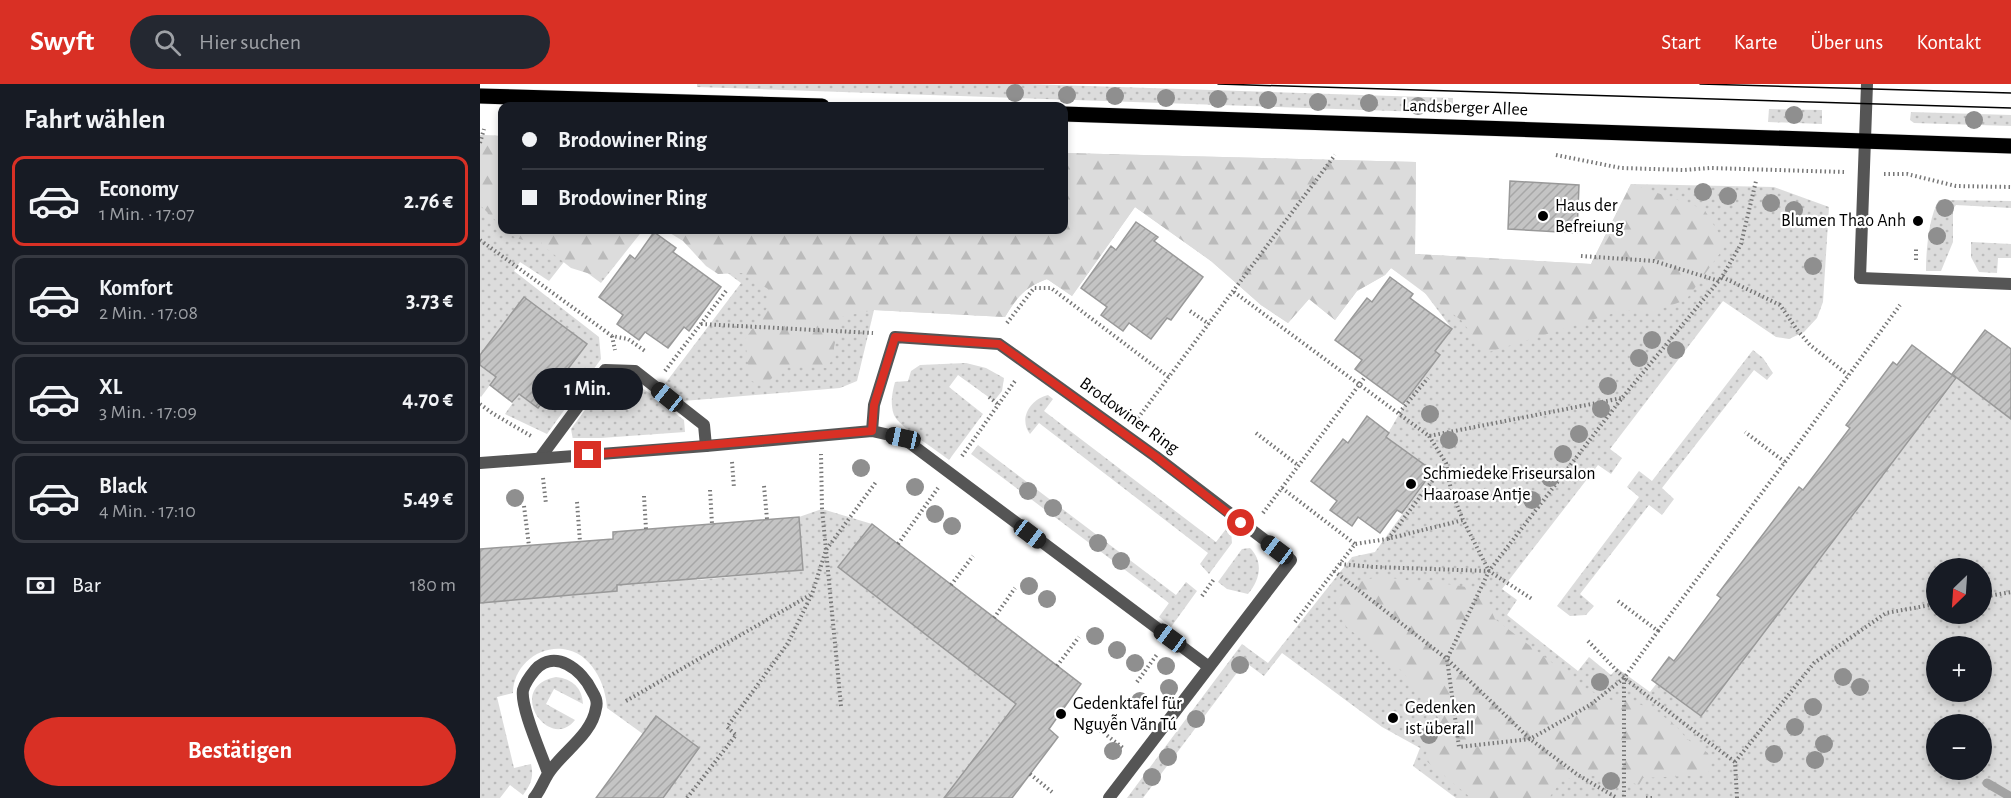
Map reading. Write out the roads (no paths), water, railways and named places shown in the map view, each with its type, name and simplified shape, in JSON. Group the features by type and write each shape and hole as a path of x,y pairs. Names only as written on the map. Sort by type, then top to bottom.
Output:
{"main road":[{"path":"480,96 685,102"},
{"name":"Landsberger Allee","path":"1068,114 2011,146"}],"street":[{"path":"1867,84 1860,278 2011,284"},
{"name":"Brodowiner Ring","path":"872,431 874,405 895,337 999,344 1126,435 1291,560 1109,798"},
{"path":"540,458 606,370 635,371 704,425 706,446"},
{"path":"480,463 872,431 903,438 1209,667"},
{"path":"534,798 548,773 586,729 597,708 596,698 586,678 570,665 555,661 539,666 529,676 523,691 525,707 548,773"}],"waterway":[{"path":"1987,783 2011,797"}],"tram line":[{"path":"1218,84 2011,108"},
{"path":"1700,84 2011,93"}],"place":[{"name":"Haus der Befreiung","path":"1543,216"},
{"name":"Blumen Thao Anh","path":"1918,221"},
{"name":"Schmiedeke Friseursalon Haaroase Antje","path":"1411,484"},
{"name":"Gedenktafel für Nguyễn Văn Tú","path":"1061,714"},
{"name":"Gedenken ist überall","path":"1393,718"}]}
